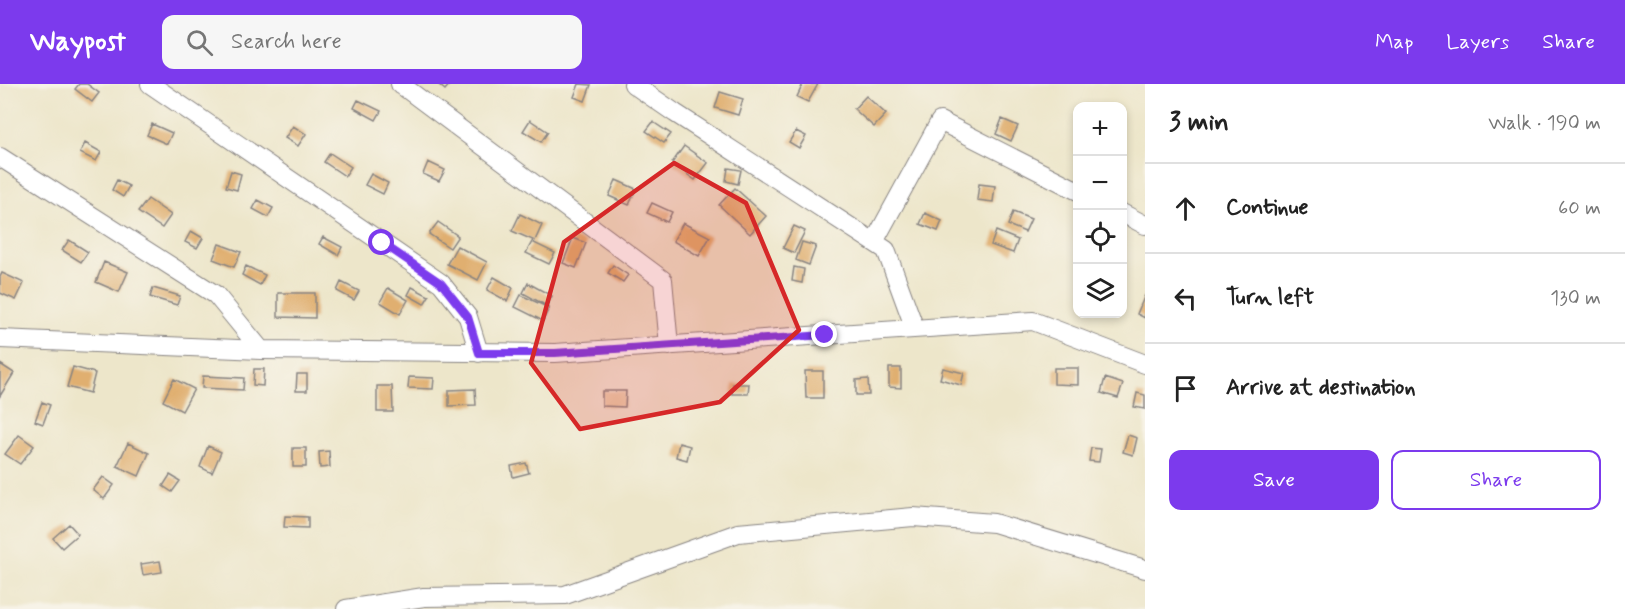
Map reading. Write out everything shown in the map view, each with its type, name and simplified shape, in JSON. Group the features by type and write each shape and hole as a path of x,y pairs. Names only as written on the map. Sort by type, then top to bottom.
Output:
{"street":[{"path":"150,84 441,283 468,317 479,353"},
{"path":"400,84 663,280 669,346"},
{"path":"633,84 886,250 915,329"},
{"path":"874,242 940,121 1073,189"},
{"path":"0,156 216,295 261,350"},
{"path":"1127,216 1145,225"},
{"path":"0,339 261,350 555,353 1033,321 1145,364"},
{"path":"346,609 424,597 565,595 738,533 913,517 994,523 1145,569"}],"highlighted area":[{"path":"674,163 746,203 799,330 720,402 580,429 531,363 564,242"}],"building":[{"path":"79,84 87,84 99,93 92,102 75,89"},
{"path":"438,84 450,84 445,90"},
{"path":"579,84 591,85 585,101 574,97"},
{"path":"803,84 818,84 808,102 797,97"},
{"path":"720,92 743,99 738,115 715,108"},
{"path":"866,96 886,114 874,127 854,109"},
{"path":"358,100 381,111 376,120 354,108"},
{"path":"1002,119 1018,126 1011,141 996,134"},
{"path":"530,120 548,132 541,142 523,131"},
{"path":"653,122 671,134 664,143 646,131"},
{"path":"152,124 172,133 167,144 147,135"},
{"path":"293,126 306,134 298,146 285,138"},
{"path":"796,131 806,136 799,148 789,142"},
{"path":"85,143 101,152 96,161 80,153"},
{"path":"684,146 708,163 695,180 672,163"},
{"path":"330,153 351,167 345,176 324,162"},
{"path":"428,162 445,170 439,181 423,174"},
{"path":"728,168 741,170 738,184 726,181"},
{"path":"231,171 241,174 237,190 226,187"},
{"path":"371,174 388,183 383,194 365,185"},
{"path":"117,180 129,186 123,197 112,190"},
{"path":"616,180 636,189 629,205 609,196"},
{"path":"979,184 995,186 993,202 977,200"},
{"path":"735,188 766,216 750,234 719,205"},
{"path":"148,199 171,215 162,228 138,212"},
{"path":"258,200 273,208 268,217 253,209"},
{"path":"652,203 672,212 667,222 647,213"},
{"path":"1013,212 1031,219 1025,232 1008,225"},
{"path":"925,213 942,221 938,231 920,224"},
{"path":"520,214 542,225 534,243 555,253 549,264 526,253 533,240 512,231"},
{"path":"438,222 458,236 450,248 429,234"},
{"path":"683,223 710,237 699,256 673,241"},
{"path":"794,226 805,231 794,253 783,248"},
{"path":"191,231 203,238 197,248 185,242"},
{"path":"996,231 1018,240 1013,253 991,245"},
{"path":"323,237 342,247 338,255 319,244"},
{"path":"573,238 586,243 576,268 563,263"},
{"path":"69,240 88,252 81,262 62,250"},
{"path":"802,242 816,246 809,265 796,260"},
{"path":"219,244 241,252 234,267 213,259"},
{"path":"457,246 487,262 478,280 447,264"},
{"path":"104,262 128,272 119,292 96,282"},
{"path":"613,265 628,275 623,282 608,273"},
{"path":"246,266 265,275 260,285 242,275"},
{"path":"794,267 804,269 802,283 792,281"},
{"path":"2,273 24,283 16,300 0,293"},
{"path":"494,277 513,288 507,301 487,290"},
{"path":"341,282 359,291 354,300 337,291"},
{"path":"528,283 552,296 547,306 523,293"},
{"path":"412,287 429,296 424,304 408,295"},
{"path":"153,288 180,296 177,305 150,297"},
{"path":"388,288 408,300 400,314 380,302"},
{"path":"278,293 315,293 315,318 278,317"},
{"path":"521,295 549,308 543,321 515,307"},
{"path":"1145,295 1145,318 1137,314"},
{"path":"0,364 14,373 0,396"},
{"path":"73,367 95,373 90,393 67,387"},
{"path":"889,368 901,368 901,388 889,387"},
{"path":"943,368 964,373 961,385 940,379"},
{"path":"1054,368 1078,368 1078,385 1054,384"},
{"path":"254,369 264,369 263,386 253,385"},
{"path":"805,371 823,371 823,398 806,398"},
{"path":"297,374 307,374 307,391 296,391"},
{"path":"203,376 244,378 243,390 202,388"},
{"path":"409,377 434,378 433,389 408,388"},
{"path":"1105,378 1123,384 1118,398 1101,393"},
{"path":"174,379 194,389 182,411 163,401"},
{"path":"868,379 869,395 856,395 856,380"},
{"path":"733,384 749,384 748,394 732,394"},
{"path":"377,386 392,386 393,412 377,412"},
{"path":"475,389 476,405 449,406 449,390"},
{"path":"602,391 626,391 625,407 602,406"},
{"path":"1137,393 1145,395 1145,409 1134,407"},
{"path":"42,402 50,405 43,424 35,421"},
{"path":"19,435 34,446 20,464 5,454"},
{"path":"1128,435 1137,438 1133,455 1123,452"},
{"path":"128,443 149,453 139,476 117,466"},
{"path":"679,443 690,446 687,460 676,457"},
{"path":"208,446 221,452 212,473 200,467"},
{"path":"293,448 306,448 306,467 293,467"},
{"path":"1091,448 1101,449 1099,462 1089,461"},
{"path":"329,451 330,467 320,468 319,452"},
{"path":"526,463 529,473 513,477 511,466"},
{"path":"170,475 180,481 172,492 163,486"},
{"path":"103,477 114,485 104,499 93,490"},
{"path":"285,516 308,517 308,528 284,527"},
{"path":"69,524 78,534 62,548 53,538"},
{"path":"160,561 162,572 143,575 141,564"}],"route":[{"path":"382,243 441,283 468,317 479,353 555,353 825,335"}]}
